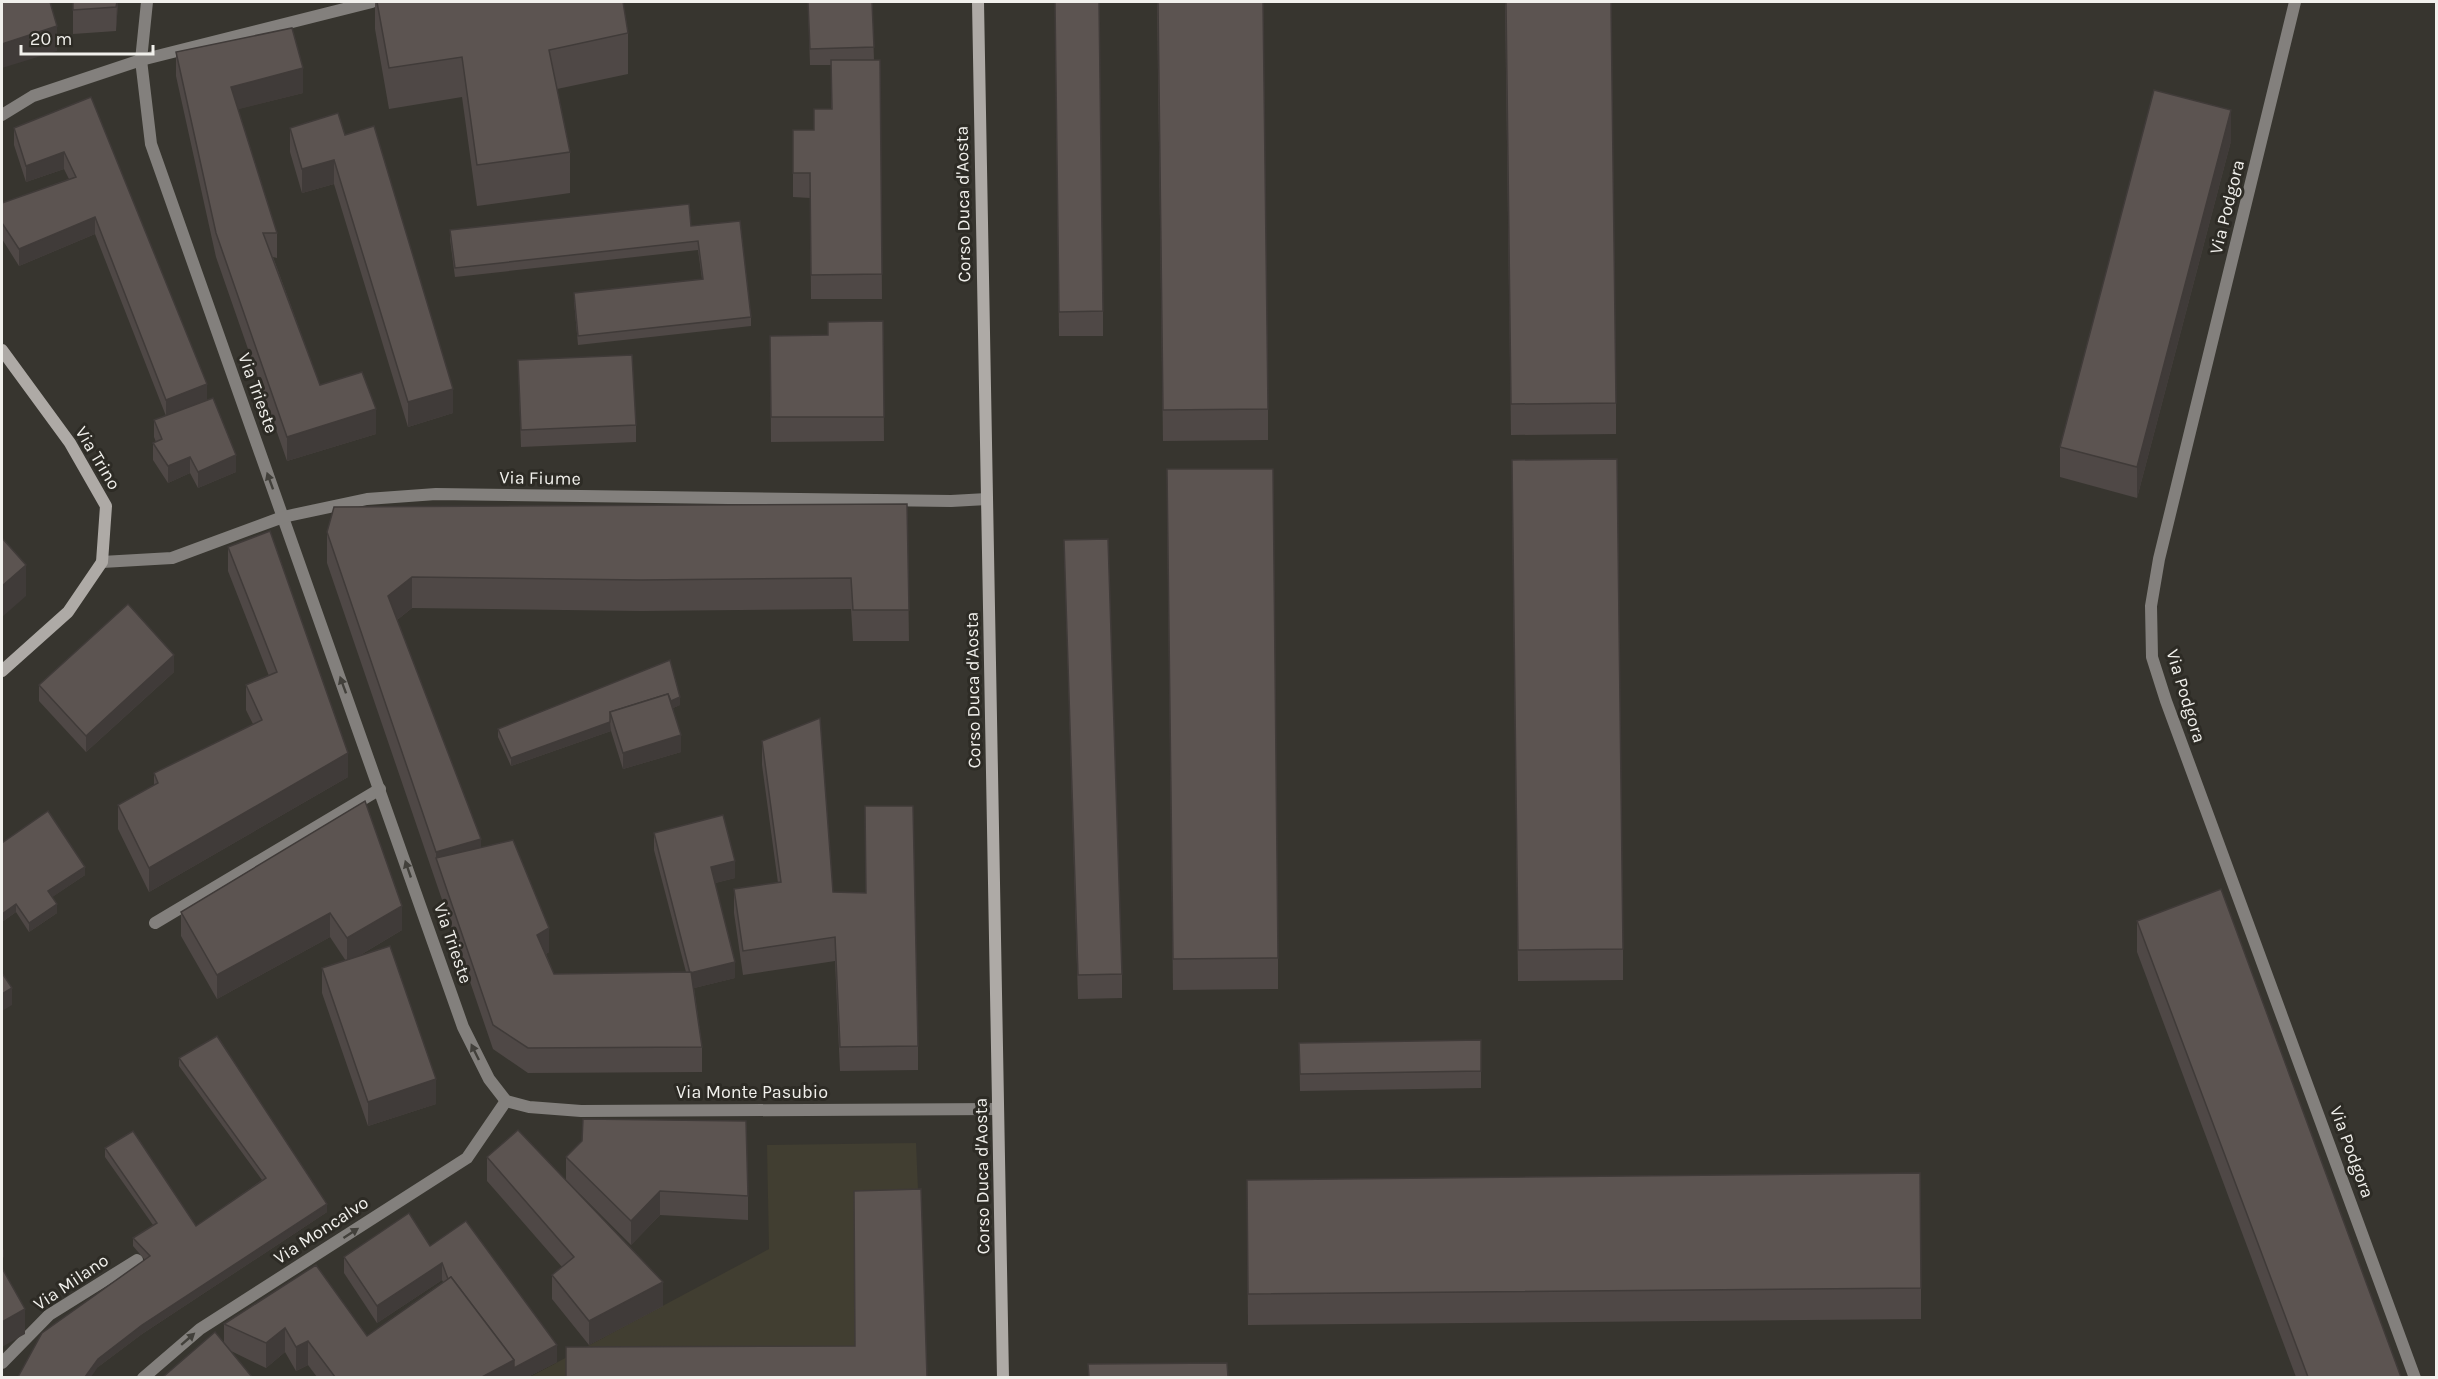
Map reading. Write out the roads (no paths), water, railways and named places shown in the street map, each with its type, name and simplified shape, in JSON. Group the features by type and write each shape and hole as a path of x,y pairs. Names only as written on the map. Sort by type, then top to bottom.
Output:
{"street":[{"name":"Via Trieste","path":"147,2 141,60 151,144 463,1027 489,1079 506,1101"},
{"path":"2,115 33,96 141,60 372,2"},
{"name":"Corso Duca d'Aosta","path":"978,2 1003,1377"},
{"name":"Via Podgora","path":"2295,2 2159,559 2151,606 2152,657 2178,734 2415,1377"},
{"name":"Via Trino","path":"2,350 70,443 106,506 102,562"},
{"name":"Via Fiume","path":"102,562 172,558 283,517 367,500 436,494 951,501 987,499"},
{"path":"2,671 68,612 102,562"},
{"path":"155,923 380,789"},
{"name":"Via Monte Pasubio","path":"506,1101 529,1107 581,1111 998,1109"},
{"name":"Via Moncalvo","path":"143,1377 200,1329 467,1158 506,1101"},
{"name":"Via Milano","path":"2,1363 49,1315 137,1260"}]}
